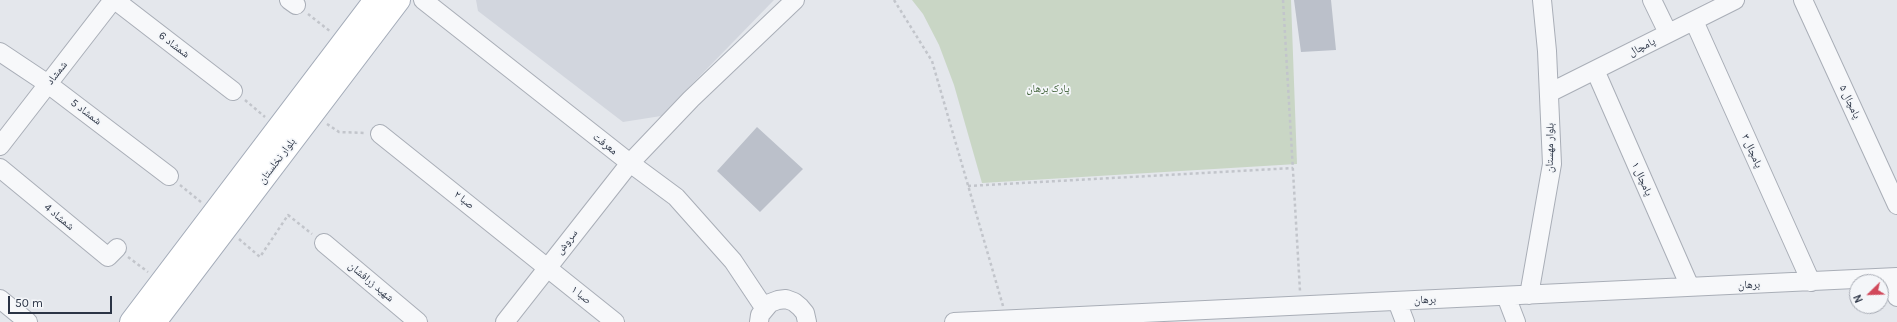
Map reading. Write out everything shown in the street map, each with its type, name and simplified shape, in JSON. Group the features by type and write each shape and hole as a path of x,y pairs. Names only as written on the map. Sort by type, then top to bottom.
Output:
{"main road":[{"name":"بلوار نخلستان","path":"131,322 375,0"},
{"name":"بلوار نخلستان","path":"155,322 399,0"}],"street":[{"name":"شمشاد","path":"0,146 114,0"},
{"name":"شمشاد 6","path":"114,0 233,91"},
{"name":"معرفت","path":"423,0 630,163 676,197 733,261 762,315"},
{"name":"سروش","path":"505,322 630,163 691,99 795,0"},
{"name":"بلوار مهستان","path":"1529,295 1552,164 1549,93 1542,0"},
{"path":"1652,0 1668,33"},
{"name":"پامچال","path":"1549,93 1735,0"},
{"name":"پامچال ۵","path":"1803,0 1897,204"},
{"name":"پامچال ۳","path":"1694,21 1811,282"},
{"name":"شمشاد 5","path":"0,52 48,84 169,176"},
{"name":"پامچال ۱","path":"1594,70 1690,287"},
{"name":"صبا ۲","path":"380,134 548,267"},
{"name":"شمشاد 4","path":"0,168 108,257 117,248"},
{"name":"شهید زرافشان","path":"324,243 418,322"},
{"name":"صبا ۱","path":"548,267 616,322"},
{"path":"1893,278 1897,297"},
{"name":"برهان","path":"954,322 1302,314 1397,301 1893,278"},
{"path":"1506,296 1516,322"},
{"path":"0,299 28,322"},
{"path":"762,315 770,303 778,300 794,302 800,306 805,313 807,322"},
{"path":"1397,301 1405,322"}],"path":[{"path":"894,0 932,61 1007,321"},
{"path":"1283,0 1302,314"},
{"path":"293,3 343,42"},
{"path":"233,91 278,128"},
{"path":"313,114 339,132 380,134"},
{"path":"968,186 1293,168"},
{"path":"169,176 206,206"},
{"path":"226,228 260,257 288,215 324,243"},
{"path":"117,248 161,283"}],"shaded area":[{"path":"476,0 774,0 661,116 623,122 478,11"}],"green space":[{"name":"پارک برهان","path":"912,0 1291,0 1297,164 982,183 954,85 939,45 923,14"}],"building":[{"path":"1294,0 1331,0 1336,50 1301,52"},
{"path":"757,127 803,169 760,212 717,171"}]}
